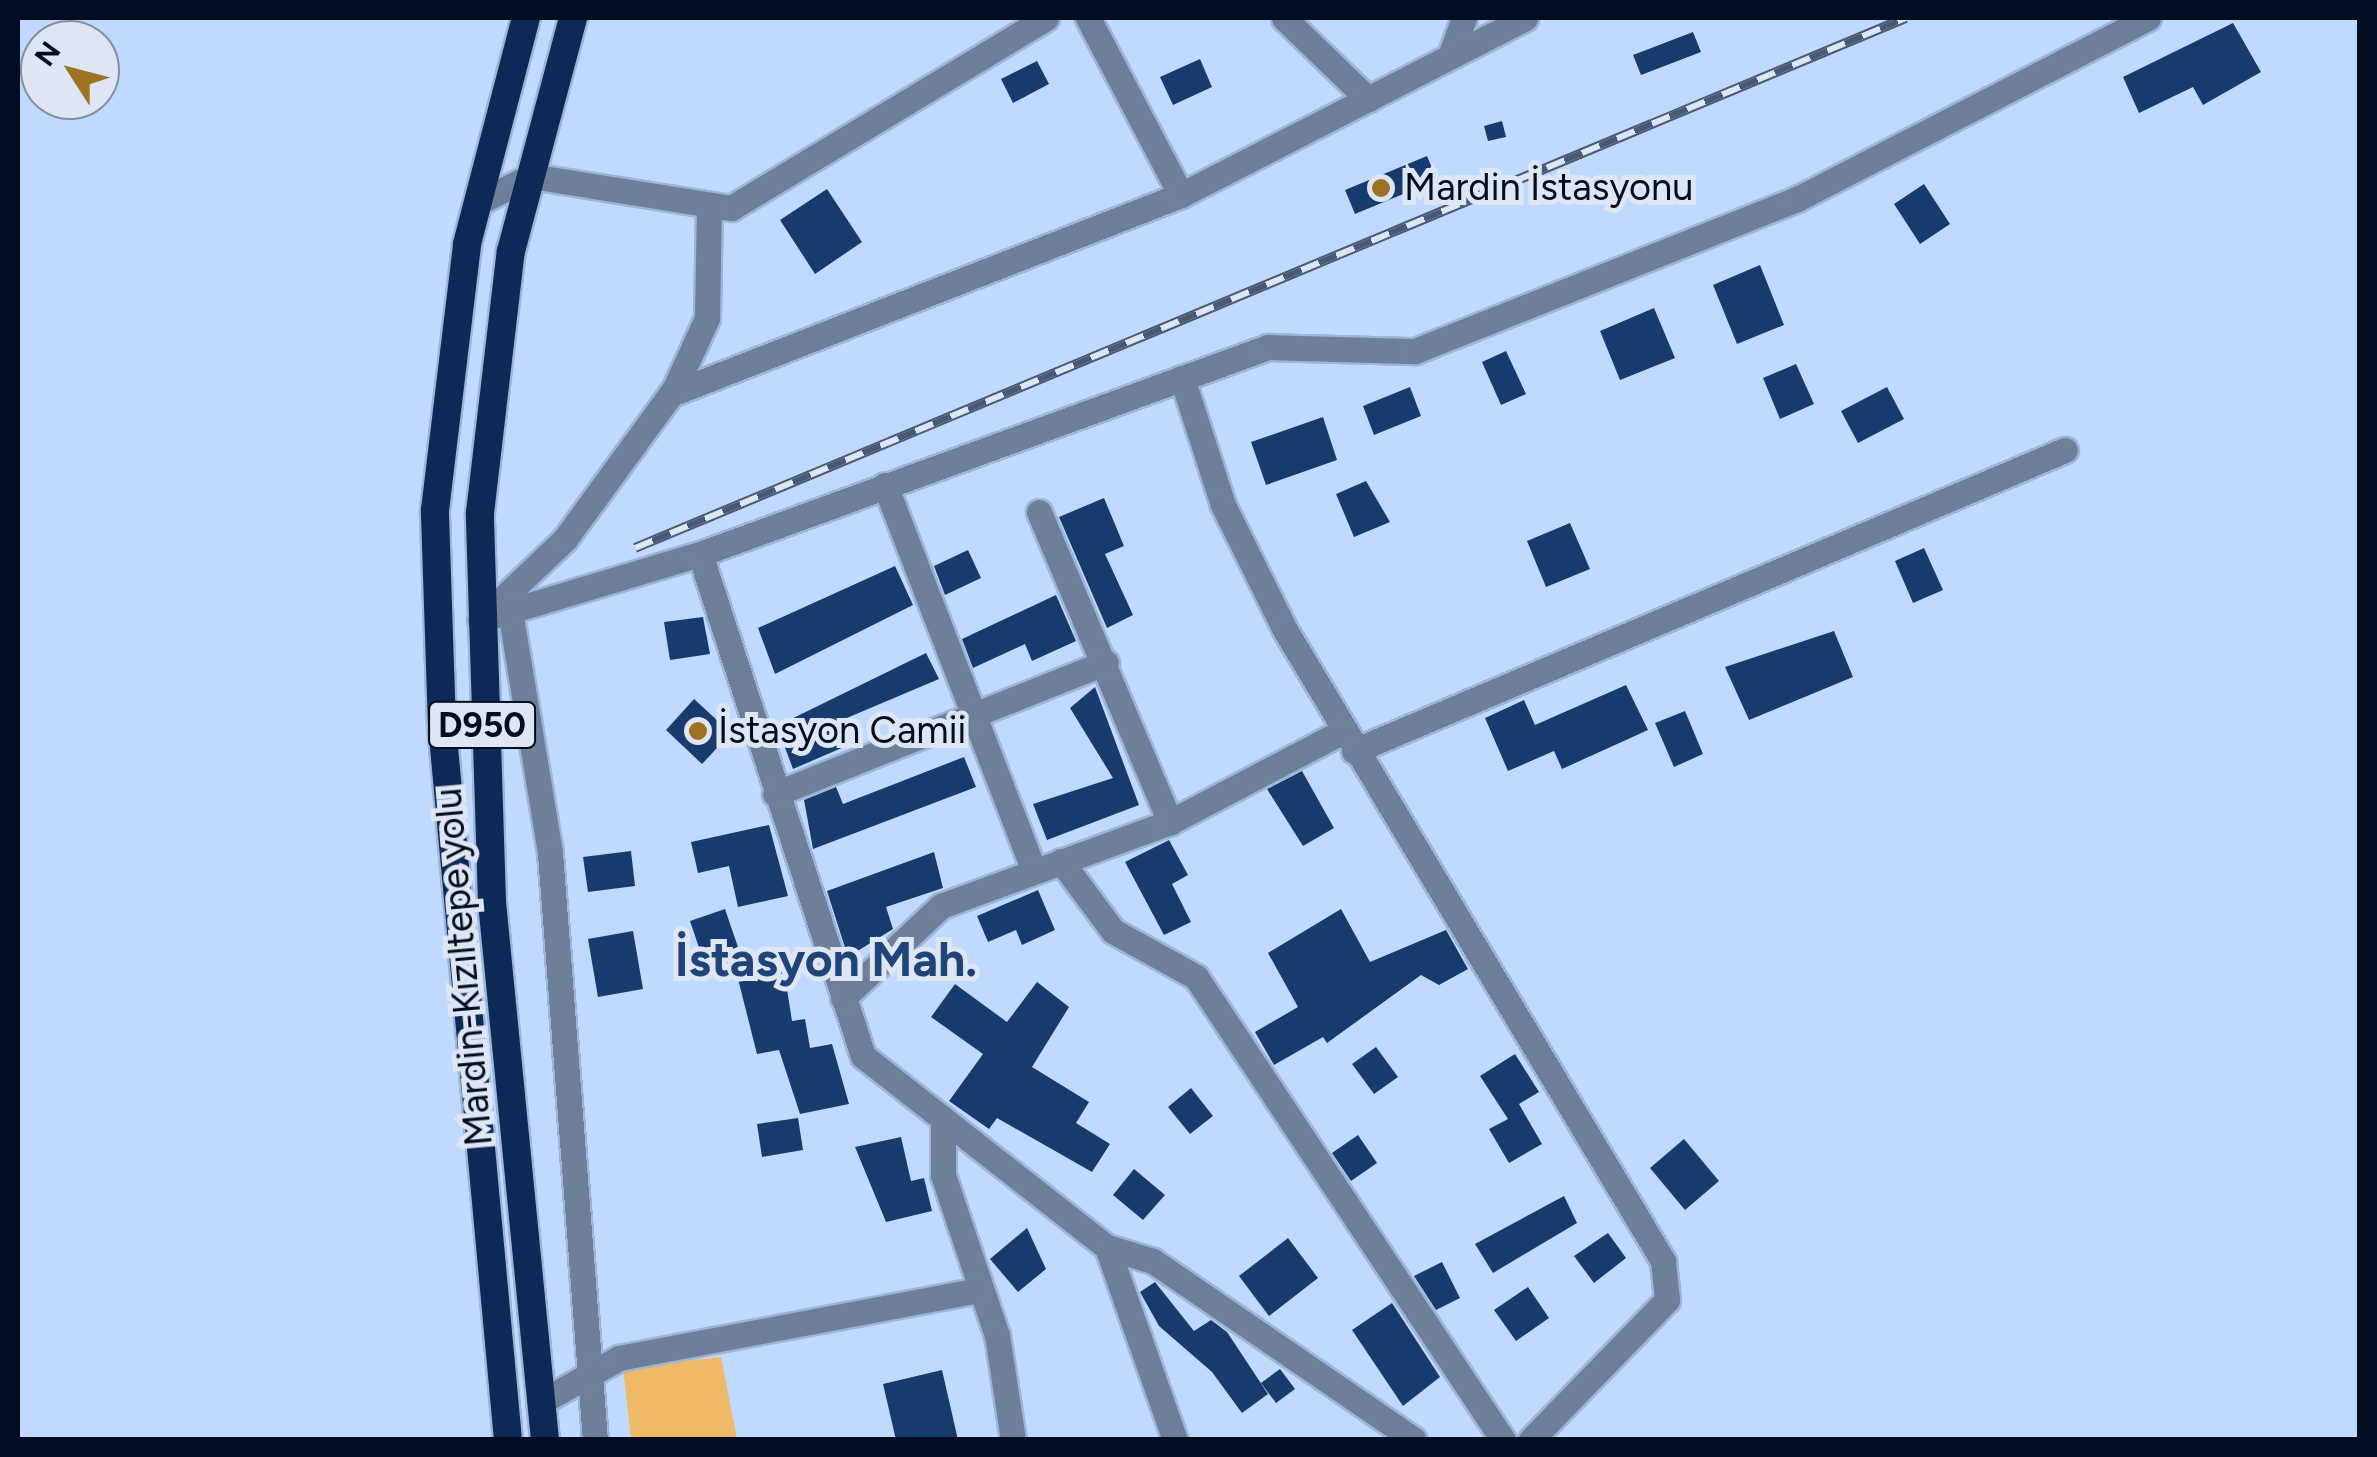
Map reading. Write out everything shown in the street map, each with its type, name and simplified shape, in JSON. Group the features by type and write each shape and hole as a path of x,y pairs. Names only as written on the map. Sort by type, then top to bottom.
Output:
{"highway":[{"name":"Mardin-Kızıltepe yolu","path":"508,1440 436,587 434,510 478,202 526,18"},
{"name":"Mardin-Kızıltepe yolu","path":"545,1440 492,902 480,620 484,476 511,252 573,18"}],"street":[{"path":"478,202 532,176 731,208 1046,18"},
{"path":"1088,18 1181,195"},
{"path":"1284,18 1368,98"},
{"path":"1450,56 1464,18"},
{"path":"671,394 1181,195 1525,18"},
{"path":"480,620 700,554 1268,347 1415,351 1797,199 2148,18"},
{"path":"480,620 565,539 671,394 708,318 709,204"},
{"path":"1182,378 1223,505 1349,741 1670,1285 1668,1300 1531,1440"},
{"path":"843,998 941,906 1170,822 1349,741 2066,450"},
{"path":"885,484 970,719 1034,871"},
{"path":"1039,512 1106,662 1170,822"},
{"path":"700,554 863,1056 1107,1248 1153,1261 1414,1440"},
{"path":"510,611 550,853 595,1440"},
{"path":"775,794 1106,662"},
{"path":"1061,862 1113,931 1196,977 1503,1440"},
{"path":"943,1119 943,1175 997,1335 1013,1440"},
{"path":"1107,1248 1175,1440"},
{"path":"541,1402 619,1358 979,1290"}],"shaded area":[{"path":"721,1357 737,1439 631,1439 623,1367"}],"building":[{"path":"2233,23 2261,72 2203,105 2193,87 2139,113 2123,77"},
{"path":"1693,32 1701,52 1641,75 1633,55"},
{"path":"1200,59 1212,87 1173,105 1160,77"},
{"path":"1037,61 1049,84 1013,103 1001,79"},
{"path":"1502,121 1506,137 1488,141 1484,126"},
{"path":"1427,156 1437,180 1355,214 1345,190"},
{"path":"1924,184 1950,224 1920,244 1894,204"},
{"path":"827,189 862,242 815,274 780,220"},
{"path":"1760,265 1784,325 1737,344 1713,285"},
{"path":"1654,308 1675,358 1620,380 1600,331"},
{"path":"1506,351 1526,394 1501,405 1482,362"},
{"path":"1796,364 1814,404 1780,419 1763,378"},
{"path":"1410,387 1421,416 1374,435 1363,406"},
{"path":"1887,387 1904,419 1858,443 1841,411"},
{"path":"1323,417 1337,460 1266,485 1251,442"},
{"path":"1366,481 1390,522 1354,537 1336,494"},
{"path":"1104,498 1124,546 1105,554 1133,615 1107,628 1059,517"},
{"path":"1570,523 1590,569 1546,587 1527,541"},
{"path":"1924,548 1943,590 1913,603 1895,561"},
{"path":"968,550 981,578 945,595 934,566"},
{"path":"895,566 913,605 775,674 758,628"},
{"path":"1056,595 1076,641 1032,661 1025,644 973,668 962,639"},
{"path":"703,617 710,654 670,660 664,622"},
{"path":"1834,631 1853,677 1749,720 1725,667"},
{"path":"926,653 939,679 835,723 844,747 793,769 777,726"},
{"path":"1626,685 1648,730 1562,769 1554,751 1508,771 1485,718 1524,700 1535,725"},
{"path":"1095,687 1139,805 1047,840 1033,804 1113,778 1070,708"},
{"name":"İstasyon Camii","path":"694,699 731,733 702,764 666,730"},
{"path":"1685,711 1703,754 1674,767 1655,723"},
{"path":"964,757 976,787 813,849 804,800 836,787 843,804"},
{"path":"1302,771 1334,828 1303,846 1267,789"},
{"path":"769,825 788,896 738,907 729,866 698,873 691,842"},
{"path":"1169,840 1188,875 1172,884 1191,922 1164,935 1125,862"},
{"path":"631,851 635,886 588,892 583,857"},
{"path":"934,852 943,888 886,907 893,929 848,957 827,891"},
{"path":"1038,890 1055,930 1022,945 1016,930 988,942 977,916"},
{"path":"725,909 742,959 707,971 690,921"},
{"path":"1341,909 1370,962 1446,930 1468,969 1439,985 1421,975 1327,1043 1323,1037 1274,1065 1255,1032 1298,1007 1268,953"},
{"path":"633,931 643,989 598,997 588,939"},
{"path":"783,964 792,1021 805,1019 810,1048 832,1044 849,1104 800,1114 779,1050 757,1054 736,971"},
{"path":"1037,982 1069,1007 1032,1067 1089,1102 1076,1123 1110,1144 1092,1172 997,1118 989,1129 949,1101 983,1054 931,1017 955,984 1007,1022"},
{"path":"1376,1047 1398,1077 1374,1094 1352,1064"},
{"path":"1515,1054 1539,1092 1519,1104 1542,1144 1509,1163 1489,1129 1508,1119 1480,1076"},
{"path":"1191,1088 1213,1116 1190,1134 1168,1107"},
{"path":"798,1118 803,1150 762,1157 757,1124"},
{"path":"1358,1135 1377,1163 1351,1181 1332,1153"},
{"path":"901,1137 911,1181 924,1178 932,1211 886,1222 855,1147"},
{"path":"1684,1139 1719,1181 1685,1210 1650,1168"},
{"path":"1134,1169 1165,1195 1143,1220 1113,1195"},
{"path":"1564,1196 1577,1223 1493,1273 1475,1244"},
{"path":"1027,1228 1046,1269 1018,1292 990,1259"},
{"path":"1608,1233 1626,1258 1594,1283 1574,1256"},
{"path":"1288,1238 1318,1278 1269,1316 1239,1276"},
{"path":"1442,1262 1460,1298 1436,1310 1414,1276"},
{"path":"1155,1282 1194,1331 1211,1320 1227,1332 1268,1394 1242,1413 1212,1372 1159,1326 1140,1292"},
{"path":"1528,1287 1549,1318 1516,1341 1494,1310"},
{"path":"1392,1303 1440,1377 1403,1406 1352,1330"},
{"path":"1280,1369 1295,1389 1276,1403 1261,1383"},
{"path":"942,1370 958,1440 896,1440 883,1384"}],"railway":[{"path":"635,548 1906,18"}],"place":[{"name":"Mardin İstasyonu","path":"1381,188"},
{"name":"İstasyon Camii","path":"698,731"}],"district":[{"name":"İstasyon Mah.","path":"826,960"}]}
